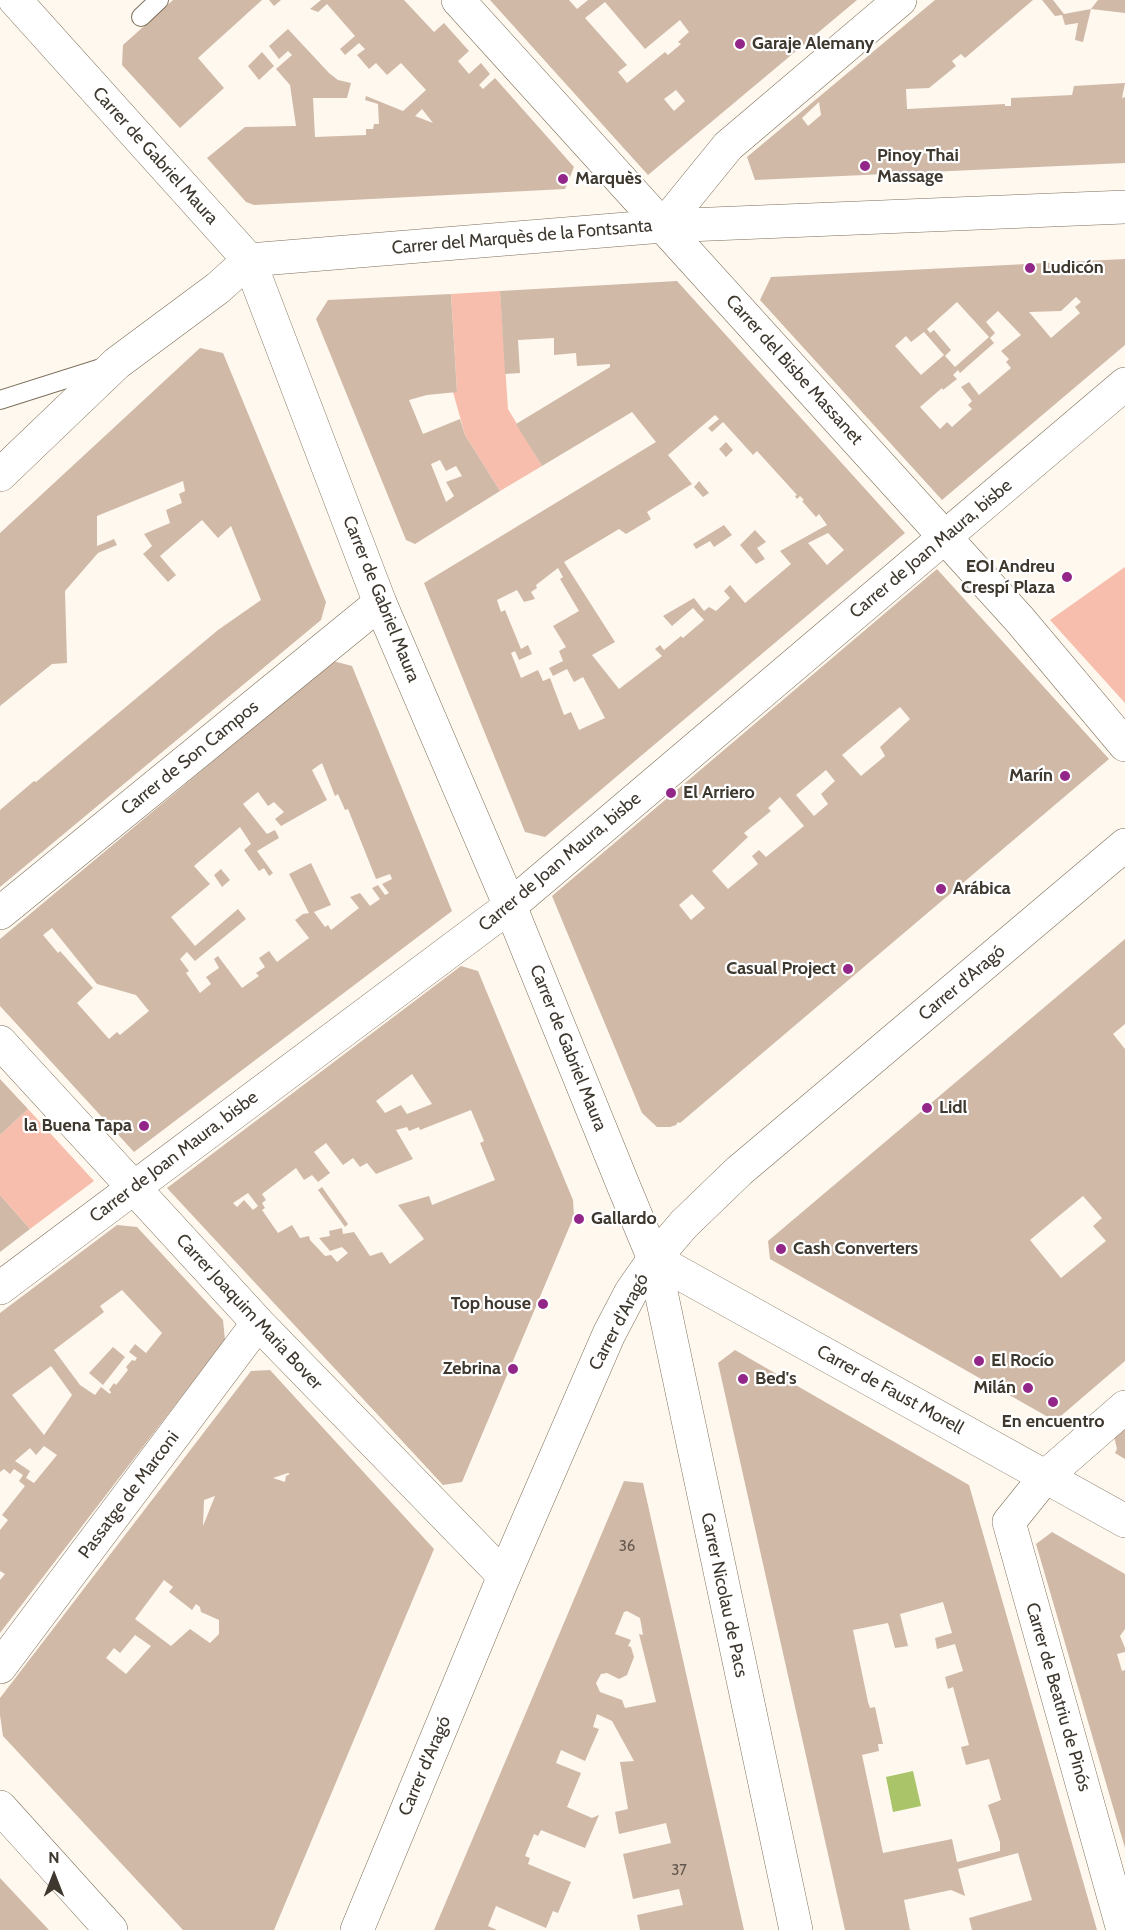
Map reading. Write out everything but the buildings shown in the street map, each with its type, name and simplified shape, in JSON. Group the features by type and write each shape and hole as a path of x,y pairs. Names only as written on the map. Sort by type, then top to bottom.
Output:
{"street":[{"name":"Carrer de Gabriel Maura","path":"15,0 249,260 380,603 510,906 654,1260"},
{"name":"Carrer del Bisbe Massanet","path":"458,0 1020,620 1125,745"},
{"path":"663,226 728,146 900,0"},
{"name":"Carrer del Marquès de la Fontsanta","path":"249,260 663,226 1125,207"},
{"path":"0,475 117,363 218,288 249,260"},
{"name":"Carrer de Joan Maura, bisbe","path":"0,1288 510,906 1125,384"},
{"name":"Carrer de Son Campos","path":"0,913 380,603"},
{"name":"Carrer d'Aragó","path":"357,1930 504,1576 609,1334 631,1292 684,1224 745,1166 1125,845"},
{"name":"Carrer Joaquim Maria Bover","path":"0,1042 258,1323 504,1576"},
{"name":"Carrer de Faust Morell","path":"654,1260 1125,1521"},
{"name":"Carrer Nicolau de Pacs","path":"654,1260 796,1930"},
{"name":"Passatge de Marconi","path":"0,1667 258,1323"},
{"path":"1046,1476 1125,1407"},
{"name":"Carrer de Beatriu de Pinós","path":"1046,1476 1009,1522 1123,1930"},
{"path":"0,1807 111,1930"}],"lane":[{"path":"141,16 159,0"},
{"path":"0,400 117,363"}],"shaded area":[{"path":"500,291 508,409 542,466 500,491 465,435 453,392 457,392 451,294"},
{"path":"1125,567 1125,703 1050,620"},
{"path":"28,1109 94,1181 30,1229 0,1195 0,1135"},
{"path":"913,1771 921,1806 893,1812 886,1777"}],"place":[{"name":"Garaje Alemany","path":"740,44"},
{"name":"Pinoy Thai Massage","path":"865,166"},
{"name":"Marquès","path":"563,179"},
{"name":"Ludicón","path":"1030,268"},
{"name":"EOI Andreu Crespí Plaza","path":"1067,577"},
{"name":"Marín","path":"1065,776"},
{"name":"El Arriero","path":"671,793"},
{"name":"Arábica","path":"941,889"},
{"name":"Casual Project","path":"848,969"},
{"name":"Lidl","path":"927,1108"},
{"name":"la Buena Tapa","path":"144,1126"},
{"name":"Gallardo","path":"579,1219"},
{"name":"Cash Converters","path":"781,1249"},
{"name":"Top house","path":"543,1304"},
{"name":"El Rocío","path":"979,1361"},
{"name":"Zebrina","path":"513,1369"},
{"name":"Bed's","path":"743,1379"},
{"name":"Milán","path":"1028,1388"},
{"name":"En encuentro","path":"1053,1402"}]}
